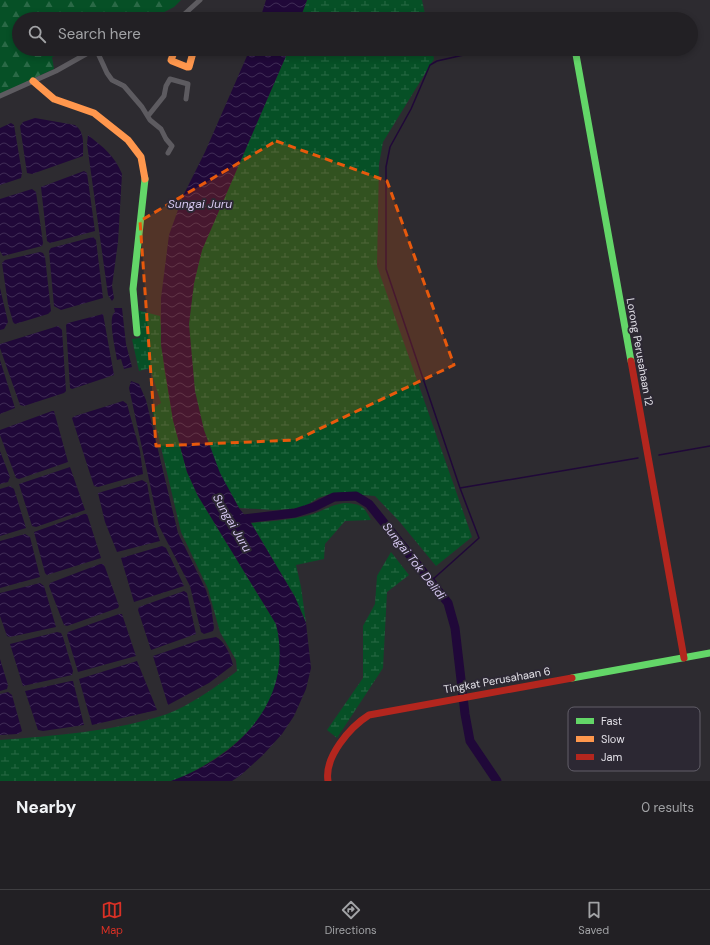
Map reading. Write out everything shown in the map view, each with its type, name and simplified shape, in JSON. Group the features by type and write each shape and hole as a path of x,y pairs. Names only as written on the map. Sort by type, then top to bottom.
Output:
{"street":[{"path":"187,12 200,0"},
{"path":"0,96 56,71 82,56"},
{"path":"99,56 107,74 112,80 124,86 148,116 161,129 172,146 168,153"},
{"path":"173,56 171,60 173,62 186,68 189,67 192,56"},
{"name":"Lorong Perusahaan 12","path":"576,56 684,658"},
{"path":"148,116 164,96 166,86 170,79 188,84 186,99"},
{"path":"33,81 54,99 94,113 128,140 141,157 145,169 144,193 133,289 137,333"},
{"name":"Tingkat Perusahaan 6","path":"328,781 327,768 331,758 362,718 372,714 710,653"}],"highlighted area":[{"path":"276,141 387,181 454,365 296,440 156,446 140,221"}],"green space":[{"path":"0,0 181,0 174,7 164,12 12,12 12,56 54,56 52,57 54,69 0,94"},
{"path":"307,0 422,0 425,12 303,12"},
{"path":"286,56 433,56 434,59 383,142 379,164 377,266 472,537 436,566 399,521 375,496 333,493 318,498 302,508 274,510 239,508 220,474 206,439 196,401 190,363 190,306 202,250"},
{"path":"137,310 160,316 164,367 173,420 187,472 198,496 276,624 280,646 279,667 275,687 268,705 257,721 243,736 227,750 208,763 180,778 170,781 0,781 0,740 85,732 148,720 185,706 213,689 237,671 236,660 220,632 208,589 181,532 152,409 161,403 150,368 139,371 132,339 140,338"},
{"path":"346,503 359,505 362,507 371,520 345,521 325,544 324,559 296,565 306,623 295,597 251,523 305,516"},
{"path":"391,552 409,575 387,592 383,668 337,738 327,730 363,678 363,626 375,604 377,576"}],"water":[{"path":"266,0 307,0 303,12 262,12"},
{"name":"Sungai Juru","path":"247,56 286,56 202,250 194,283 189,324 195,391 204,430 220,473 239,508 251,523 295,597 306,623 311,668 306,689 294,716 282,734 263,755 241,775 232,781 171,781 196,770 218,757 239,741 256,722 269,701 277,677 280,652 276,624 198,496 187,472 173,420 161,345 161,298 169,235 183,196 205,152"},
{"path":"35,118 75,125 82,135 83,156 32,174 27,173 20,126 23,122"},
{"path":"11,123 14,125 22,173 21,178 0,185 0,128"},
{"path":"88,135 104,148 112,157 122,174 118,242 112,286 114,298 112,301 108,295 87,144"},
{"path":"84,171 87,173 95,231 50,243 47,241 41,187"},
{"path":"32,189 36,192 43,243 42,246 3,256 0,251 0,199"},
{"path":"93,237 96,240 103,298 61,310 54,306 49,251 51,248"},
{"path":"40,252 43,253 45,257 51,311 48,314 15,324 13,322 8,304 2,263 5,260"},
{"path":"0,288 8,322 4,329 0,330"},
{"path":"114,308 122,308 126,344 132,367 124,369 121,359 117,360 114,342 112,320 115,312"},
{"path":"103,314 114,375 72,389 70,388 66,325 68,323"},
{"path":"58,326 62,330 66,391 64,393 24,406 20,405 0,348 0,344"},
{"path":"0,360 15,408 0,414"},
{"path":"131,381 139,384 146,400 178,533 206,590 211,606 214,628 213,631 204,634 201,632 190,586 159,526 129,388"},
{"path":"123,401 127,404 140,451 143,474 98,487 94,486 72,418"},
{"path":"54,411 68,462 19,479 16,478 0,435 0,430"},
{"path":"0,451 10,477 8,482 0,484"},
{"path":"70,467 85,510 36,527 32,526 19,484"},
{"path":"142,480 147,483 154,524 160,541 117,552 105,522 98,493"},
{"path":"10,486 14,489 26,528 0,536 0,489"},
{"path":"87,514 101,558 47,575 45,573 34,532"},
{"path":"25,534 30,537 40,577 0,588 0,541"},
{"path":"162,546 166,548 184,586 134,602 121,558"},
{"path":"103,564 105,567 119,606 118,608 67,626 64,625 49,586 50,583"},
{"path":"40,583 44,586 56,627 10,637 7,636 0,616 0,593"},
{"path":"184,591 187,593 196,634 151,650 138,610 139,607"},
{"path":"122,614 136,656 78,672 67,635 68,632"},
{"path":"57,632 61,633 63,637 73,671 72,675 23,686 10,644"},
{"path":"216,637 225,645 233,665 209,683 168,705 153,656 200,640"},
{"path":"0,659 8,685 7,689 0,691"},
{"path":"137,661 157,710 92,725 79,679"},
{"path":"73,681 84,725 43,731 38,730 25,691"},
{"path":"8,692 12,695 22,731 18,734 0,735 0,694"}],"waterway":[{"path":"431,581 479,538 460,488 386,269 386,167 390,147 411,109 430,65 437,61 459,56"},
{"path":"659,455 710,446"},
{"path":"460,488 638,458"},
{"name":"Sungai Tok Delidi","path":"235,520 295,513 314,507 334,497 356,496 369,504 448,603 455,628 465,714 470,741 497,781"}],"traffic: fast":[{"path":"576,56 631,361"},
{"path":"137,333 133,289 145,179"},
{"path":"572,678 710,653"}],"traffic: slow":[{"path":"173,56 172,61 187,67 189,67 192,56"},
{"path":"33,81 54,99 94,113 128,140 141,157 145,179"}],"traffic: jam":[{"path":"631,361 684,658"},
{"path":"328,781 330,762 334,753 354,727 369,715 572,678"}]}
